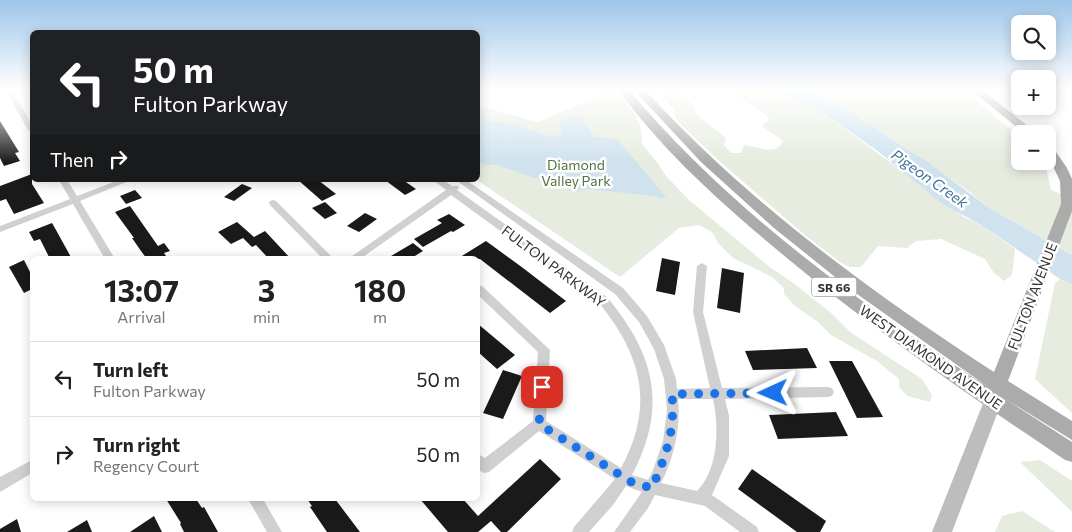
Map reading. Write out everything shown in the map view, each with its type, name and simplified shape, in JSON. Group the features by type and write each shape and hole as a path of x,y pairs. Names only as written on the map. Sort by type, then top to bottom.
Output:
{"main road":[{"name":"WEST DIAMOND AVENUE","path":"645,114 678,152 755,224 877,320 996,393 1072,432"},
{"name":"WEST DIAMOND AVENUE","path":"660,114 695,152 787,232 1072,453"},
{"path":"1006,114 1021,125"},
{"name":"FULTON AVENUE","path":"996,393 1068,204 1068,190 1064,172 1056,160"},
{"path":"942,532 996,393"}],"street":[{"path":"23,114 30,127"},
{"path":"64,182 108,256"},
{"path":"0,229 122,182"},
{"name":"FULTON PARKWAY","path":"440,182 602,300 625,326 634,342 645,375 646,424 624,478 610,498 579,532"},
{"path":"357,256 461,182"},
{"name":"FULTON PARKWAY","path":"463,182 619,291 636,308 656,338 669,373 672,394 672,431 664,460 652,488 635,517 621,532"},
{"path":"273,203 327,256"},
{"path":"700,498 707,491 722,456 723,416 698,312 702,266"},
{"path":"480,291 544,350 539,424 484,467 480,462"},
{"path":"672,394 828,392"},
{"path":"539,424 633,483 708,500 752,532"},
{"path":"0,485 30,467"},
{"path":"256,501 275,532"}],"green space":[{"name":"Diamond Valley Park","path":"480,114 507,114 538,122 557,114 634,114 640,127 642,144 666,176 689,200 771,268 831,313 850,332 922,379 932,395 930,402 907,396 899,387 899,379 877,361 831,335 818,322 795,306 784,294 784,288 772,277 733,258 718,243 712,232 699,225 679,228 620,277 480,182"},
{"path":"675,114 696,114 724,136 726,140 724,145 731,153 741,153 744,145 771,150 780,146 783,141 762,126 769,120 764,114 824,114 964,217 983,226 1015,249 1012,275 1004,281 994,273 985,259 941,239 916,241 907,248 878,246 861,267 850,267 841,263 806,236 717,159 678,122"},
{"path":"851,114 992,114 1011,130 1011,170 1046,170 1051,190 1072,198 1072,255 991,209 970,192"},
{"path":"1060,279 1072,284 1072,413 1035,379 1055,283"},
{"path":"1040,460 1072,481 1072,512 1020,462"},
{"path":"1022,511 1055,532 995,532 1002,516"}],"water":[{"name":"Pigeon Creek","path":"825,114 854,114 860,120 875,127 926,161 991,209 1072,255 1072,284 1060,279 983,226 941,203 879,152"},
{"path":"480,116 489,121 509,123 558,137 562,133 559,126 561,121 572,116 582,117 594,137 617,139 666,197 659,198 587,189 576,192 568,190 567,186 570,184 555,179 534,178 498,165 484,165 480,162"}],"building":[{"path":"0,121 19,152 15,153 20,161 4,166 0,158"},
{"path":"30,175 30,182 32,182 44,203 14,214 6,199 0,201 0,186"},
{"path":"300,182 321,182 336,194 322,201"},
{"path":"388,182 406,182 416,189 405,195"},
{"path":"242,184 252,188 234,201 224,197"},
{"path":"135,190 142,198 126,204 120,196"},
{"path":"325,202 337,213 325,219 312,208"},
{"path":"130,206 158,246 164,243 170,251 164,253 166,256 145,256 115,212"},
{"path":"365,213 377,219 359,232 347,226"},
{"path":"449,214 465,225 423,247 414,239 442,223 437,220"},
{"path":"237,222 254,237 265,231 288,256 266,256 256,245 252,247 243,238 231,244 218,232"},
{"path":"52,223 70,256 48,256 40,239 34,241 29,232"},
{"path":"486,241 566,301 550,313 480,259 480,256 462,256"},
{"path":"413,243 423,251 415,256 391,256"},
{"path":"662,258 680,262 675,295 656,291"},
{"path":"24,260 30,272 30,290 24,293 9,267"},
{"path":"722,268 744,273 740,313 717,308"},
{"path":"480,326 515,355 497,369 480,354"},
{"path":"807,348 817,368 753,370 745,351"},
{"path":"829,361 852,361 883,417 857,418"},
{"path":"503,370 522,376 503,419 483,413"},
{"path":"836,412 848,436 778,439 769,415"},
{"path":"540,459 561,479 507,532 501,532 491,521 478,532 448,532 422,501 465,501 478,516"},
{"path":"752,469 826,521 820,532 797,532 738,489"},
{"path":"167,501 197,501 202,508 204,507 218,532 184,532 181,523"},
{"path":"308,501 337,501 360,532 327,532 310,507 312,506"},
{"path":"154,516 162,532 130,532"},
{"path":"17,519 21,532 0,532 0,529"},
{"path":"87,520 92,532 67,532"}],"route":[{"path":"542,387 539,424 633,483 652,488 664,460 672,431 672,394 773,393"}]}
